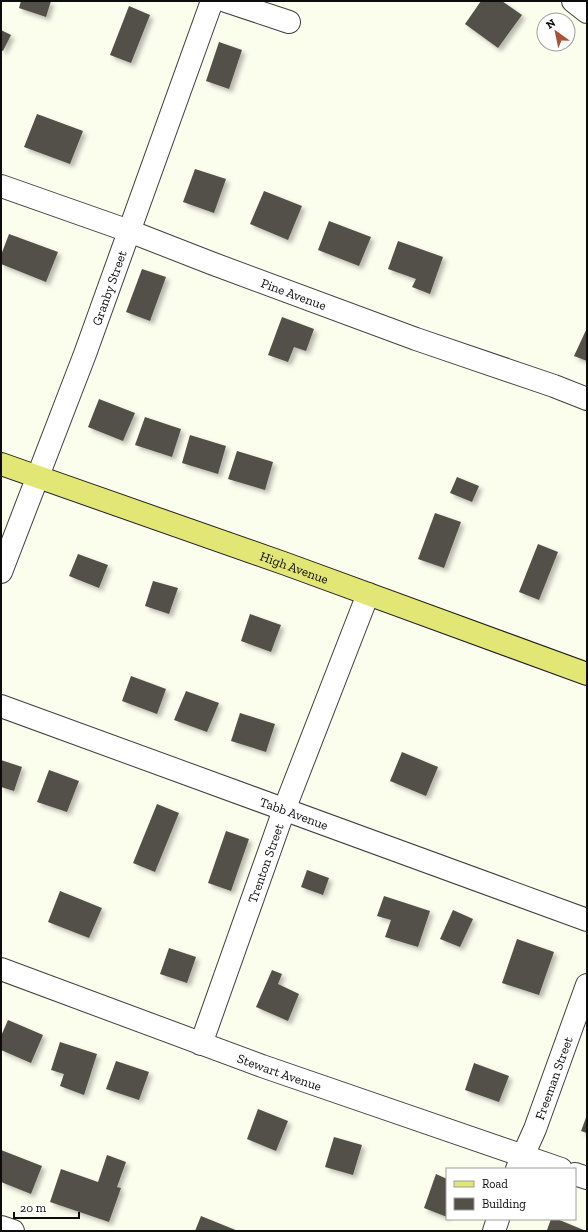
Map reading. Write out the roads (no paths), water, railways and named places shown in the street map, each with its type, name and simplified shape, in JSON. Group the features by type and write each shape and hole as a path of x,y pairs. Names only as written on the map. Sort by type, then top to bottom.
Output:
{"main road":[{"name":"High Avenue","path":"1,464 278,561 587,674"}],"street":[{"name":"Granby Street","path":"1,572 85,354 130,230 143,189 212,1"},
{"path":"226,1 289,22"},
{"path":"573,1 587,12"},
{"name":"Pine Avenue","path":"1,186 130,230 211,263 416,339 554,386 587,399"},
{"name":"Trenton Street","path":"201,1044 284,810 368,594"},
{"name":"Tabb Avenue","path":"1,706 587,920"},
{"name":"Stewart Avenue","path":"1,969 520,1162 555,1168"},
{"name":"Freeman Street","path":"520,1162 536,1128 587,985"},
{"path":"576,1174 587,1178"},
{"path":"494,1231 498,1220"},
{"path":"1,1227 13,1231"}]}
